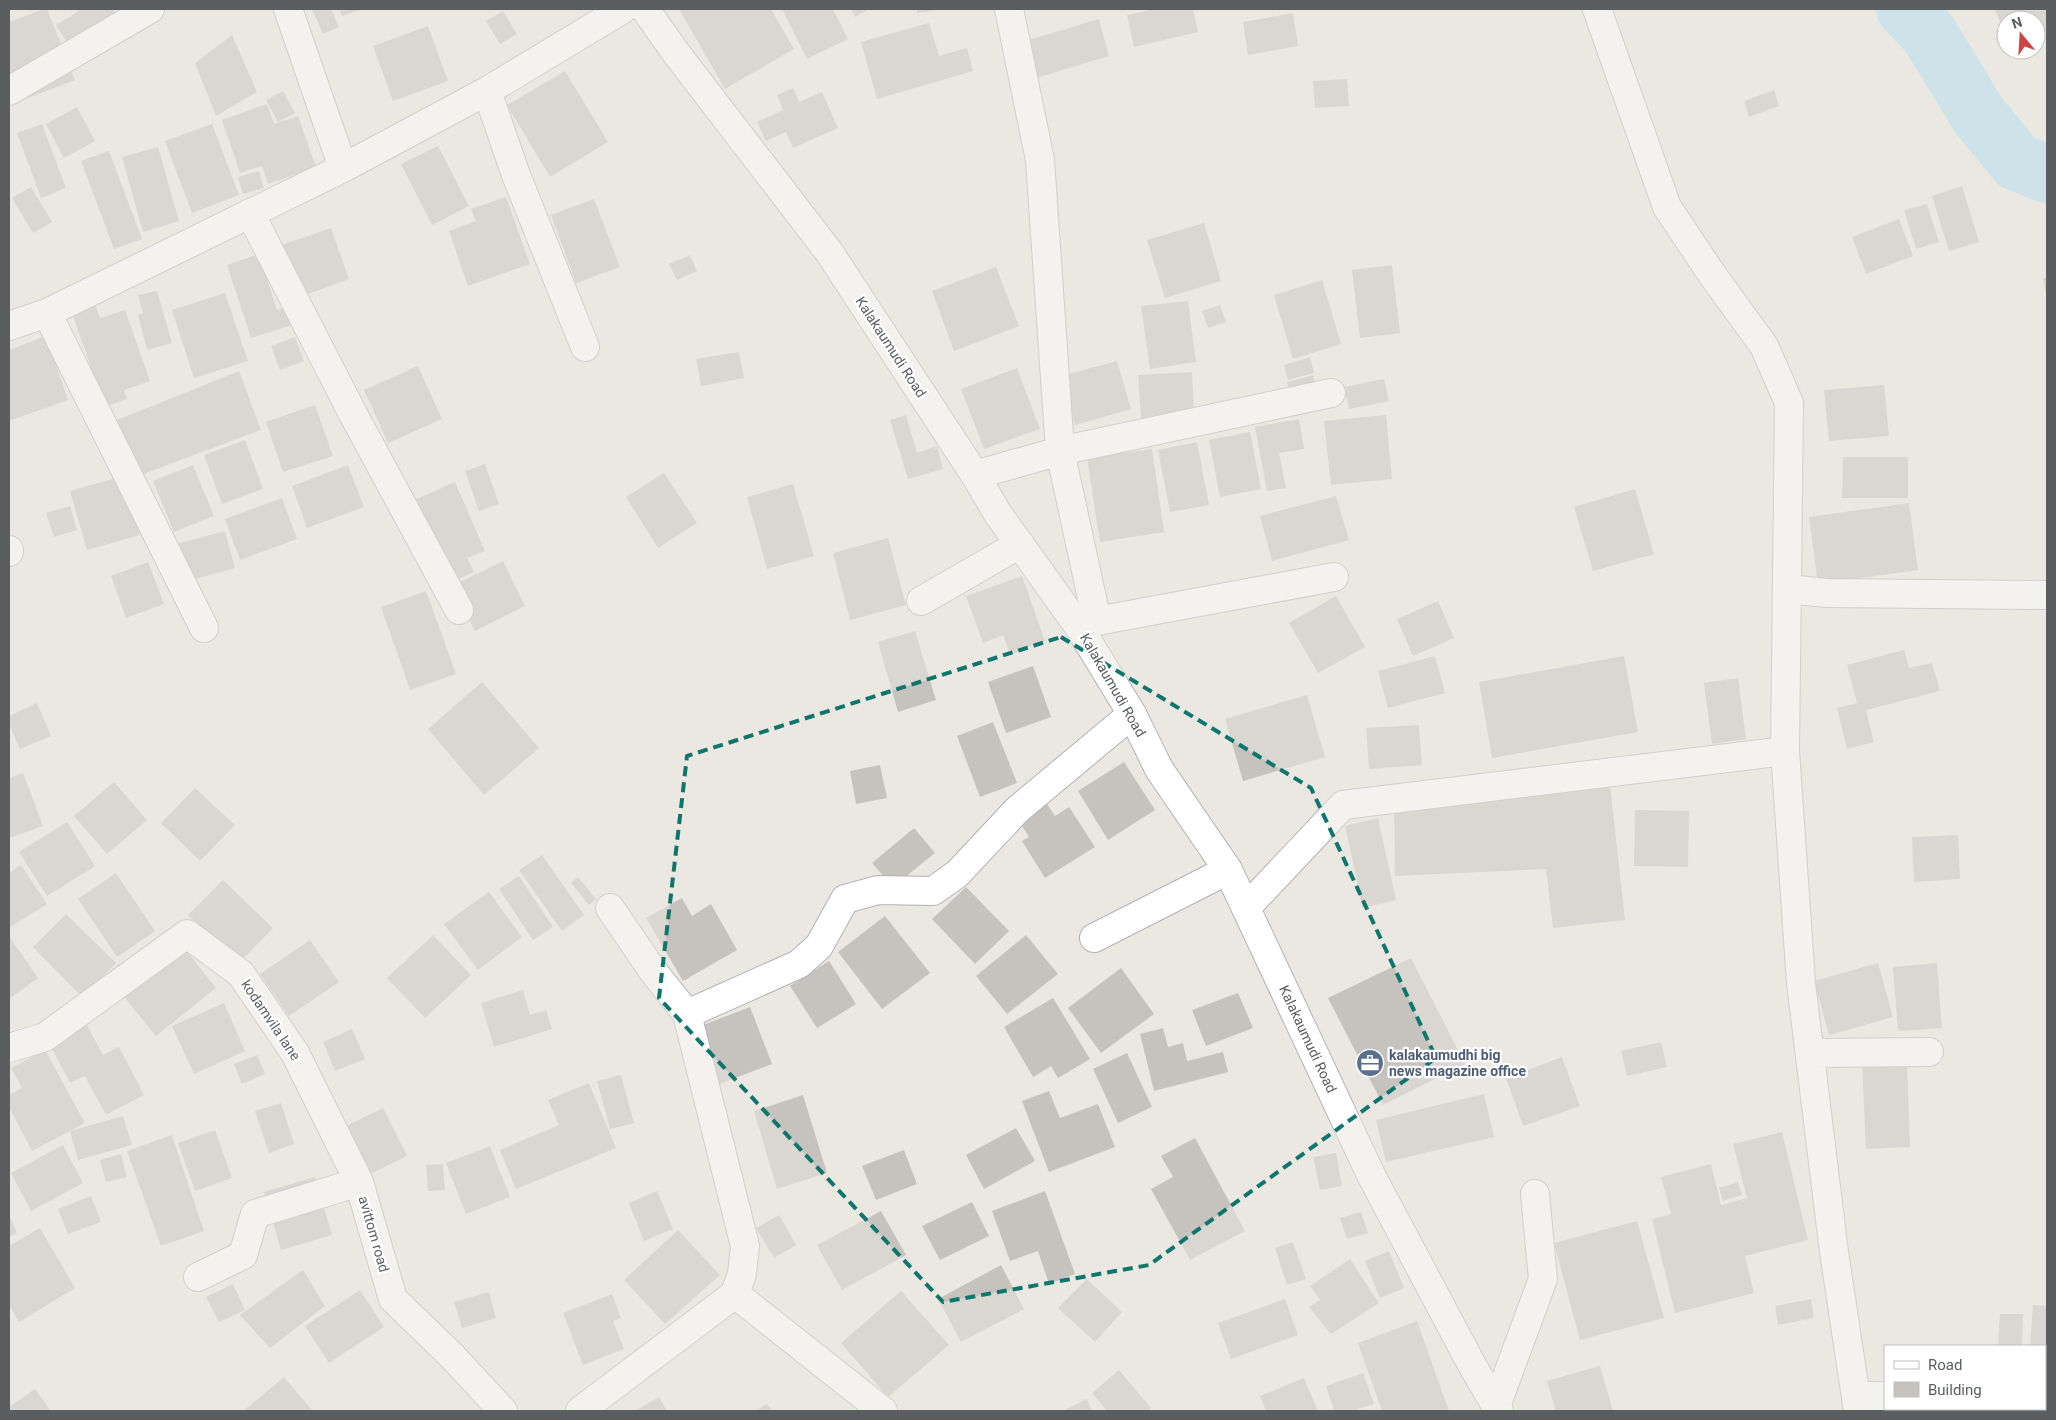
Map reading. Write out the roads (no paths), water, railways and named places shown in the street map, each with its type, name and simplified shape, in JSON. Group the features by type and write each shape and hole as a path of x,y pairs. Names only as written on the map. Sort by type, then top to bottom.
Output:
{"street":[{"path":"9,91 150,9"},
{"path":"288,9 343,168"},
{"path":"9,326 47,313 343,168 486,91 623,9"},
{"name":"Kalakaumudi Road","path":"645,9 676,53 829,252 1020,544 1088,624 1159,769 1228,870 1371,1175 1472,1365 1498,1409"},
{"path":"1009,9 1040,160 1060,451 1088,624 1334,578"},
{"path":"1597,9 1667,207 1711,273 1764,346 1789,403 1784,751 1801,983 1834,1252 1858,1404 1884,1396"},
{"path":"486,91 516,175 585,347"},
{"path":"250,214 353,414 459,610"},
{"path":"47,313 204,628"},
{"path":"975,475 1060,451 1331,393"},
{"path":"921,601 1020,544"},
{"path":"1787,589 1827,593 2047,596"},
{"path":"687,1014 800,964 819,946 845,899 878,890 934,891 957,874 1017,810 1132,714"},
{"path":"1246,908 1343,805 1784,751"},
{"path":"1094,938 1228,870"},
{"path":"580,1411 735,1294 742,1274 745,1246 687,1014 653,971 610,908"},
{"name":"kodamvila lane","path":"9,1048 45,1037 187,934 240,974 290,1045 359,1182"},
{"path":"1810,1053 1929,1052"},
{"name":"avittom road","path":"198,1277 243,1255 255,1214 359,1182 393,1299 452,1356 503,1411"},
{"path":"1498,1409 1543,1279 1536,1194"},
{"path":"735,1294 883,1411"}],"waterway":[{"path":"1905,9 1929,34 1979,116 2017,162 2047,174"}],"place":[{"name":"kalakaumudhi big news magazine office","path":"1370,1063"}]}
